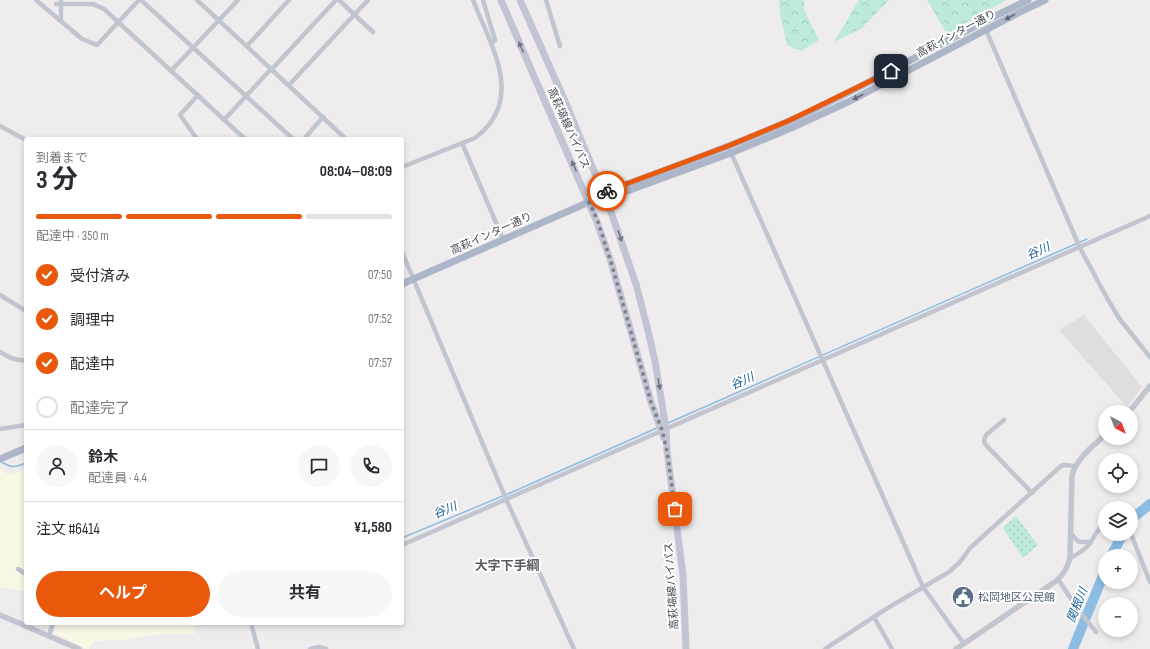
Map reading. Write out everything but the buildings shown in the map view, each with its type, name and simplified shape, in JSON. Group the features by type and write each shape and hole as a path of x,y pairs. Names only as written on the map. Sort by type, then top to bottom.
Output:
{"main road":[{"name":"高萩塙線バイパス","path":"501,0 598,222 651,402 664,429"},
{"name":"高萩塙線バイパス","path":"520,0 605,196 626,253 647,327 655,361 683,575 686,649"},
{"name":"高萩インター通り","path":"730,149 844,94 1028,0"},
{"name":"高萩インター通り","path":"404,283 589,202 790,128 848,102 1045,0"},
{"path":"2,458 24,449"}],"street":[{"path":"36,0 82,39 97,45 140,0 290,137"},
{"path":"197,0 344,137"},
{"path":"171,71 238,0"},
{"path":"247,46 289,0"},
{"path":"224,120 336,0"},
{"path":"339,0 374,32"},
{"path":"289,85 368,0"},
{"path":"404,166 475,138 490,124 496,114 502,93 501,75 498,62 473,0"},
{"path":"483,0 495,40 491,44"},
{"path":"546,0 560,46"},
{"path":"60,21 59,3 97,5 104,9 243,137"},
{"path":"986,30 1080,248 1119,318 1150,357"},
{"path":"196,137 180,115 198,95"},
{"path":"306,137 323,117"},
{"path":"0,126 24,139"},
{"path":"462,143 503,240"},
{"path":"730,149 822,360 924,587 964,644"},
{"path":"404,544 1150,216"},
{"path":"404,257 506,499 574,649"},
{"path":"0,295 24,310"},
{"path":"0,352 10,358 20,361 24,360"},
{"path":"1135,405 1150,386"},
{"path":"1004,420 986,435 984,440 986,444 1032,493"},
{"path":"0,429 24,425"},
{"path":"956,649 1058,579 1067,568 1070,558 1072,474 1080,459 1098,442"},
{"path":"825,649 874,617 949,572 960,562 970,548 1064,465 1075,466"},
{"path":"1070,558 1080,554 1098,530"},
{"path":"1070,533 1079,542 1090,542"},
{"path":"1134,541 1150,582"},
{"path":"18,569 24,573"},
{"path":"1058,579 1079,611 1096,632"},
{"path":"0,616 79,649"},
{"path":"874,617 892,649"},
{"path":"49,636 52,625"},
{"path":"252,625 258,649"},
{"path":"310,649 319,647 326,649"}],"shaded area":[{"path":"1084,315 1142,387 1128,405 1125,405 1059,330"},
{"path":"0,469 9,475 24,471 24,591 0,587"},
{"path":"56,625 194,625 194,634 156,634 122,640 94,641 89,649 54,633"}],"green space":[{"path":"779,0 804,0 804,10 819,40 802,51 787,45 780,13"},
{"path":"859,0 889,0 862,28 834,42"},
{"path":"927,0 1006,0 947,34"},
{"path":"1016,516 1038,545 1023,558 1003,528"}],"waterway":[{"name":"谷川","path":"668,423 1087,239"},
{"name":"谷川","path":"404,537 510,493 657,428"},
{"name":"谷川","path":"0,461 7,465 13,466 24,464"},
{"name":"関根川","path":"1138,514 1150,504"},
{"name":"関根川","path":"1115,549 1119,541"},
{"name":"関根川","path":"1073,649 1098,588"}],"way so far":[{"path":"607,191 589,202 598,222 611,262 651,402 662,430 667,451 675,509"}],"place":[{"name":"松岡地区公民館","path":"963,597"}],"district":[{"name":"大字下手綱","path":"507,565"}],"route":[{"path":"607,191 728,146 788,121 891,71"}]}
